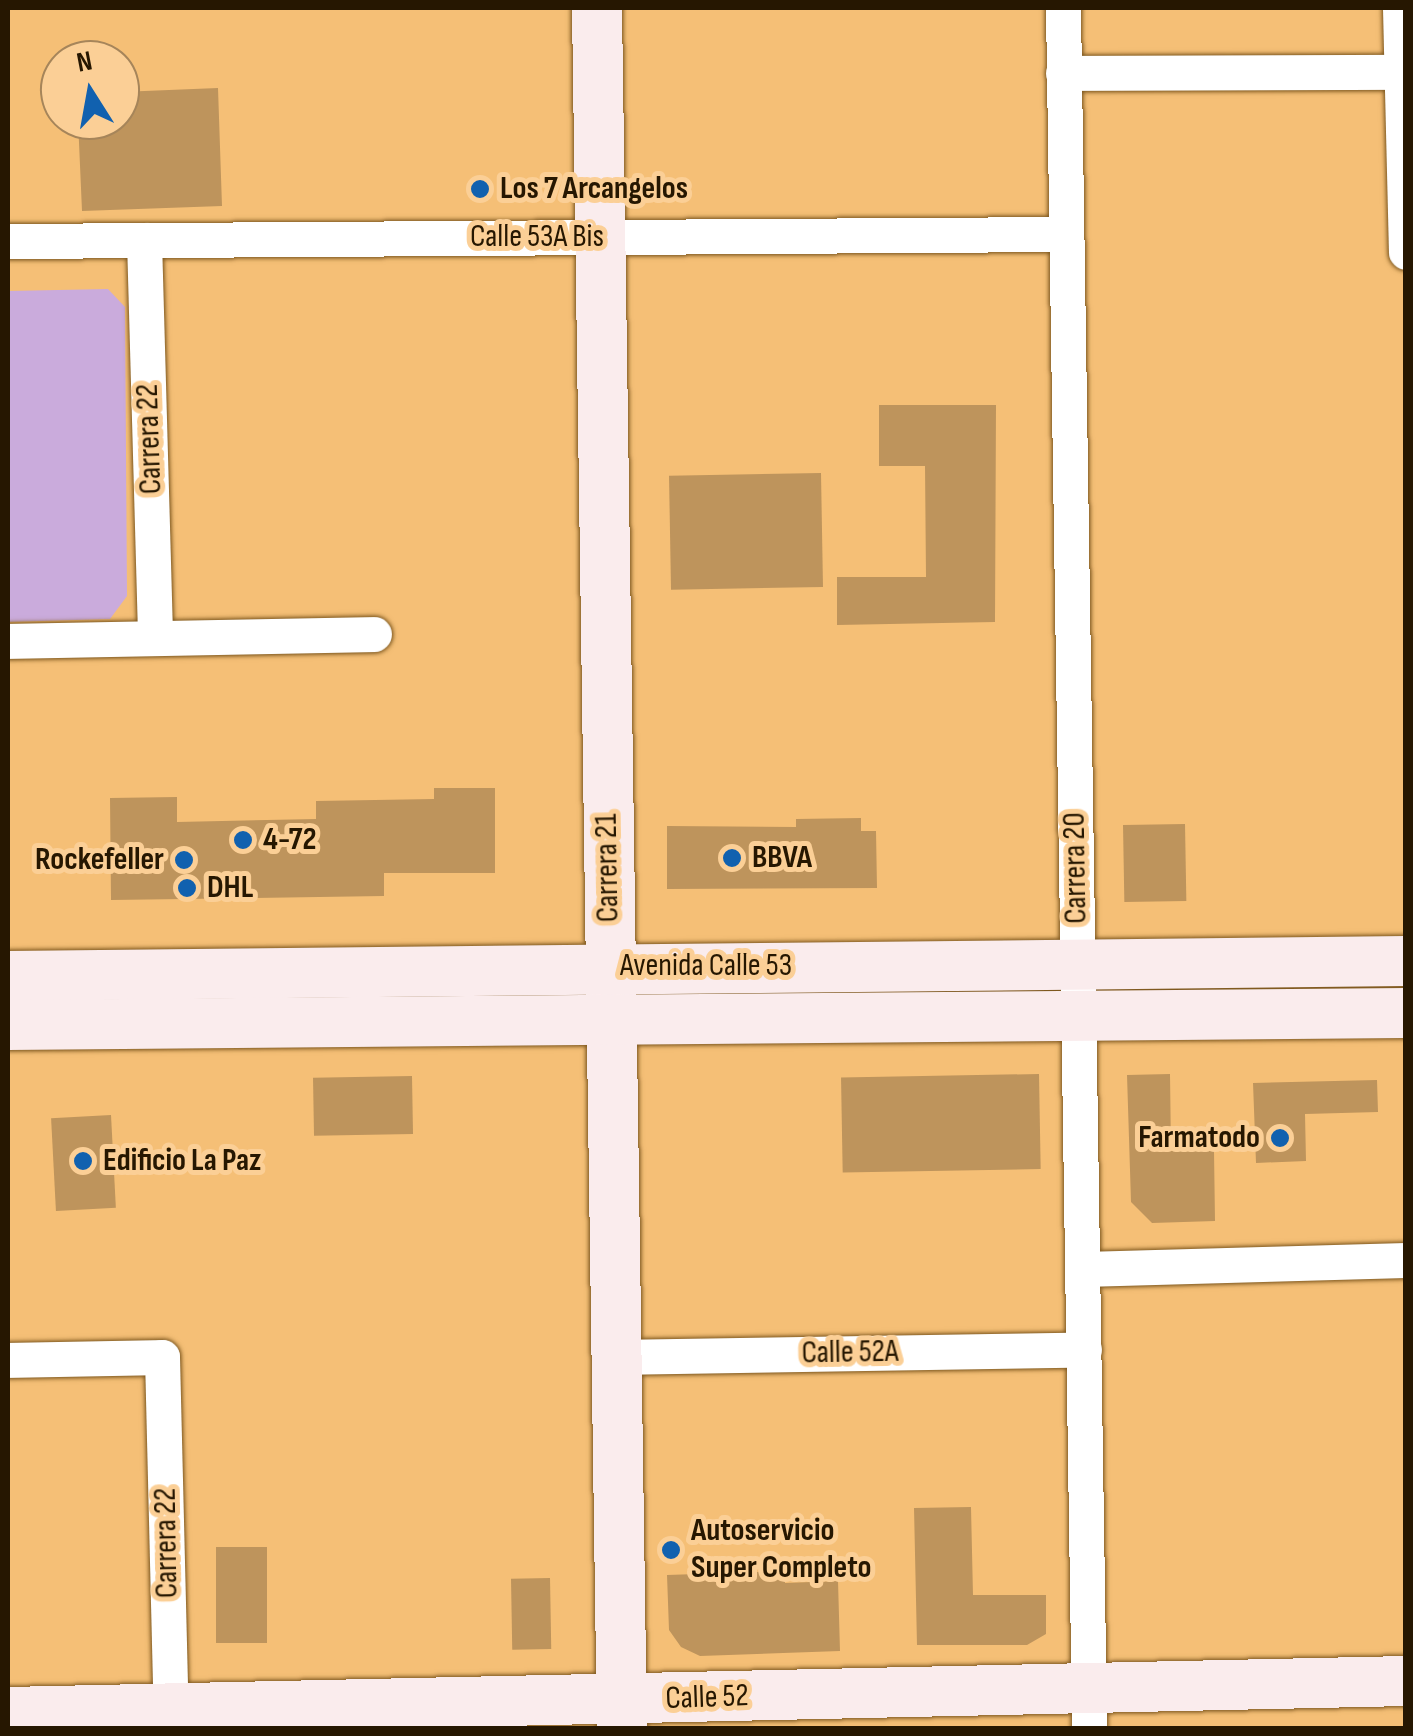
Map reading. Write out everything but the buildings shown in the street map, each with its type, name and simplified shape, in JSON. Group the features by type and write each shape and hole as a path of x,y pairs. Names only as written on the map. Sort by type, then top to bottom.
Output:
{"street":[{"name":"Carrera 21","path":"597,8 608,967 622,1714"},
{"name":"Carrera 20","path":"1063,8 1089,1708"},
{"path":"1400,8 1406,252"},
{"path":"1064,73 1403,72"},
{"name":"Calle 53A Bis","path":"8,241 1066,234"},
{"name":"Carrera 22","path":"144,240 156,638"},
{"path":"8,641 374,634"},
{"name":"Avenida Calle 53","path":"8,976 1406,962"},
{"name":"Avenida Calle 53","path":"8,1025 1406,1012"},
{"path":"1082,1269 1406,1260"},
{"name":"Calle 52A","path":"615,1357 1084,1350"},
{"name":"Carrera 22","path":"8,1360 162,1357 171,1718"},
{"name":"Calle 52","path":"8,1712 171,1718 1089,1708 1406,1681"}],"shaded area":[{"path":"108,289 125,307 127,596 110,619 8,622 8,291"}],"place":[{"name":"Los 7 Arcangelos","path":"480,189"},
{"name":"4-72","path":"243,840"},
{"name":"BBVA","path":"732,858"},
{"name":"Rockefeller","path":"184,860"},
{"name":"DHL","path":"187,888"},
{"name":"Farmatodo","path":"1280,1138"},
{"name":"Edificio La Paz","path":"83,1161"},
{"name":"Autoservicio Super Completo","path":"671,1550"}]}
